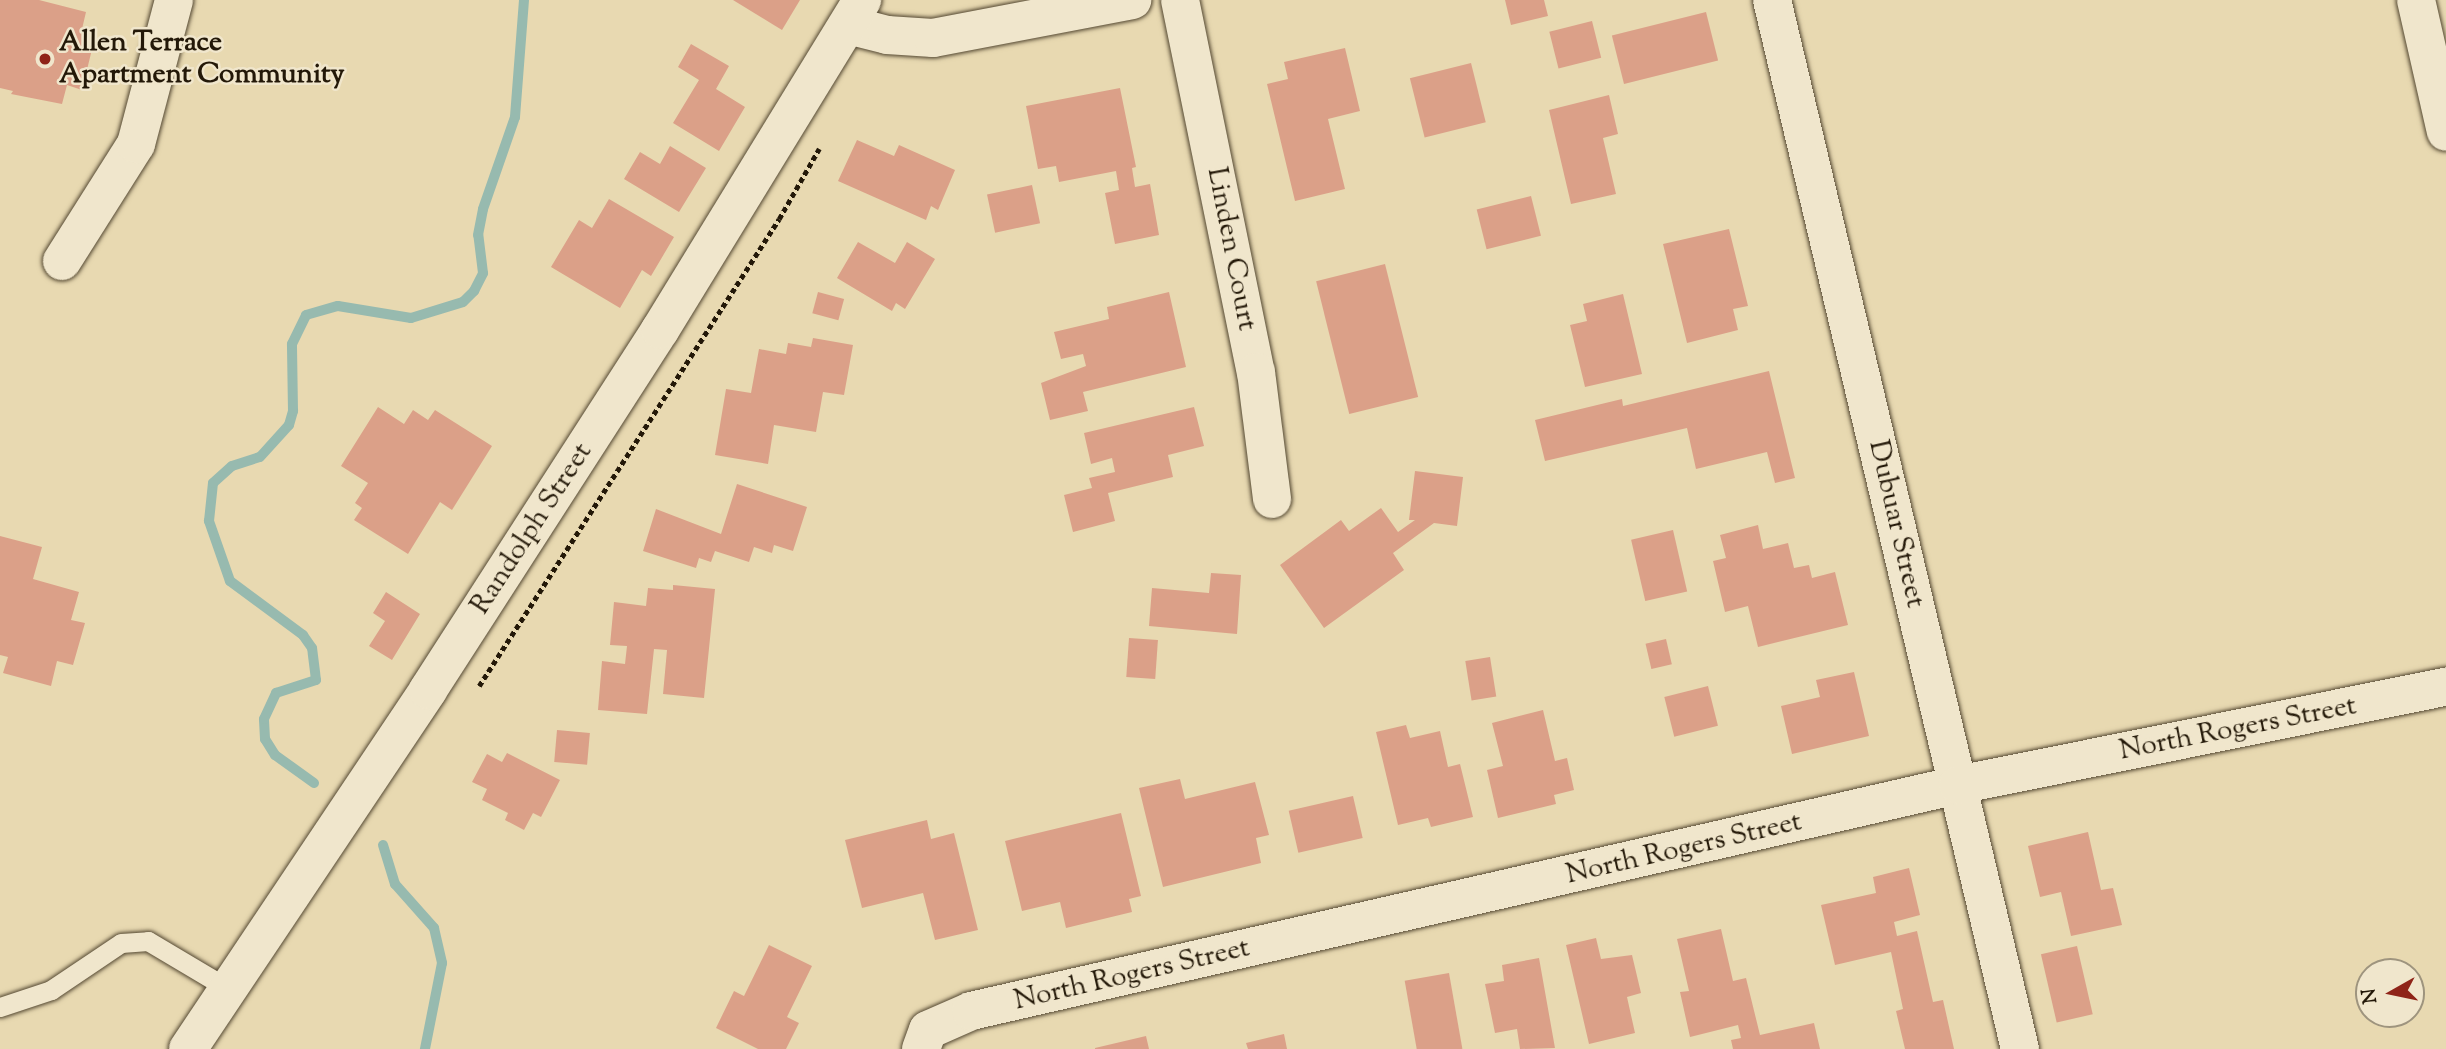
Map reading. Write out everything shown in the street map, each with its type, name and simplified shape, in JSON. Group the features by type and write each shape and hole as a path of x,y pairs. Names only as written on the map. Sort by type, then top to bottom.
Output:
{"street":[{"path":"62,261 136,144 174,0"},
{"path":"855,12 887,35 933,38 1132,0"},
{"name":"Linden Court","path":"1180,0 1256,372 1272,499"},
{"name":"Dubuar Street","path":"1772,0 2020,1049"},
{"path":"2416,0 2446,132"},
{"name":"Randolph Street","path":"188,1049 428,690 855,12"},
{"name":"North Rogers Street","path":"924,1039 971,1011 1958,786 2446,687"}],"lane":[{"path":"0,1007 51,990 121,943 148,942 228,988"}],"building":[{"name":"Allen Terrace Apartment Community","path":"0,0 39,0 86,12 82,29 96,33 82,90 67,85 62,104 11,94 13,91 0,88"},
{"path":"733,0 800,0 782,30"},
{"path":"1505,0 1544,0 1548,16 1511,25"},
{"path":"1706,12 1718,61 1624,84 1612,35"},
{"path":"1592,21 1601,58 1559,69 1549,32"},
{"path":"691,44 729,66 716,89 745,107 719,151 673,123 699,80 678,67"},
{"path":"1345,48 1360,111 1328,119 1345,189 1295,201 1267,84 1288,79 1284,62"},
{"path":"1471,63 1486,122 1425,137 1410,78"},
{"path":"1120,88 1136,167 1132,168 1135,187 1150,184 1159,235 1115,244 1105,193 1119,190 1116,171 1059,182 1056,166 1038,169 1026,106"},
{"path":"1609,95 1618,134 1603,138 1616,194 1571,204 1549,110"},
{"path":"857,140 894,156 899,145 955,170 938,210 931,206 926,220 838,181"},
{"path":"670,146 706,168 679,212 624,179 640,152 660,164"},
{"path":"1032,185 1040,223 995,233 987,195"},
{"path":"1531,196 1541,236 1487,249 1477,210"},
{"path":"609,199 674,237 651,276 642,270 620,308 551,267 579,220 592,228"},
{"path":"1729,229 1748,306 1733,309 1738,330 1687,343 1663,244"},
{"path":"858,242 895,263 907,242 935,259 905,309 896,303 892,311 837,278"},
{"path":"1385,264 1418,397 1349,414 1316,281"},
{"path":"818,292 844,299 838,320 812,313"},
{"path":"1169,292 1186,367 1083,392 1088,411 1050,420 1041,383 1086,366 1083,354 1061,359 1054,332 1109,319 1107,307"},
{"path":"1623,294 1642,374 1585,387 1570,325 1587,321 1583,304"},
{"path":"813,338 853,345 844,395 823,392 816,432 774,425 768,464 715,455 726,389 751,393 759,349 786,354 788,343 811,347"},
{"path":"1769,371 1795,478 1775,483 1767,452 1696,469 1687,428 1545,461 1535,420 1622,399 1623,406"},
{"path":"378,407 404,424 413,410 428,420 435,410 492,446 452,510 440,502 408,554 354,520 362,508 355,503 368,483 341,466"},
{"path":"1194,407 1204,446 1168,455 1173,477 1108,493 1115,521 1073,532 1064,495 1092,488 1089,478 1115,472 1112,458 1091,464 1084,433"},
{"path":"1415,471 1463,477 1457,526 1434,523 1393,553 1404,570 1324,628 1280,565 1341,520 1349,531 1381,508 1398,532 1415,520 1409,520"},
{"path":"737,484 807,507 793,551 774,545 772,553 754,547 749,562 715,551 711,562 699,558 696,568 643,551 656,509 721,534"},
{"path":"1758,525 1763,549 1788,543 1794,568 1809,565 1812,578 1835,572 1848,625 1758,647 1748,606 1725,612 1713,561 1726,558 1720,535"},
{"path":"1673,530 1687,591 1645,601 1631,540"},
{"path":"0,536 42,547 33,579 79,592 71,620 85,623 73,665 57,661 51,686 3,673 8,657 0,655"},
{"path":"1211,573 1241,575 1237,634 1149,626 1152,588 1209,593"},
{"path":"673,585 715,589 704,698 663,694 667,650 654,649 647,714 598,710 602,661 625,664 627,646 610,645 614,602 646,606 648,588 673,590"},
{"path":"386,592 420,614 392,660 369,646 385,621 373,613"},
{"path":"1129,638 1158,640 1155,679 1126,677"},
{"path":"1666,639 1672,664 1651,669 1646,644"},
{"path":"1490,657 1496,697 1472,700 1465,661"},
{"path":"1854,672 1869,736 1792,754 1781,706 1820,697 1816,680"},
{"path":"1708,686 1718,726 1674,737 1664,697"},
{"path":"1543,710 1555,761 1567,758 1574,790 1554,795 1556,804 1498,818 1487,770 1503,766 1492,723"},
{"path":"1406,725 1410,738 1440,731 1448,767 1460,764 1473,817 1431,827 1428,818 1398,825 1376,732"},
{"path":"557,730 590,733 587,765 554,762"},
{"path":"507,753 560,780 541,817 533,813 524,830 505,820 508,813 482,800 487,789 472,782 487,754 502,762"},
{"path":"1180,779 1185,799 1255,782 1269,835 1256,838 1261,863 1163,887 1139,788"},
{"path":"1353,796 1363,838 1298,853 1289,811"},
{"path":"1121,813 1141,896 1129,899 1132,912 1066,928 1060,902 1022,911 1005,841"},
{"path":"927,820 931,839 954,833 978,930 935,940 923,893 862,908 845,840"},
{"path":"2088,832 2101,890 2113,888 2122,925 2071,936 2061,892 2040,897 2028,846"},
{"path":"1909,868 1920,915 1894,922 1897,936 1917,931 1933,1002 1943,1000 1954,1049 1905,1049 1896,1011 1903,1009 1891,952 1835,965 1821,905 1876,893 1873,877"},
{"path":"1721,929 1733,981 1746,978 1760,1035 1814,1023 1820,1049 1733,1049 1731,1040 1741,1038 1738,1025 1690,1037 1680,992 1689,991 1677,939"},
{"path":"1596,938 1601,959 1632,955 1641,993 1627,997 1635,1033 1589,1044 1566,945"},
{"path":"769,945 812,966 787,1017 799,1023 786,1049 758,1049 716,1028 734,991 744,996"},
{"path":"2077,946 2093,1014 2057,1023 2041,954"},
{"path":"1539,958 1555,1048 1520,1049 1517,1029 1495,1033 1485,984 1504,981 1502,965"},
{"path":"1449,973 1462,1049 1417,1049 1405,981"},
{"path":"1284,1034 1287,1049 1248,1049 1246,1043"},
{"path":"1146,1036 1149,1049 1095,1049 1095,1048"}],"waterway":[{"path":"314,783 275,755 265,739 264,719 276,693 316,680 312,648 303,635 230,581 209,521 213,483 232,466 260,457 289,425 293,411 292,344 306,315 338,306 411,318 463,302 474,291 483,273 478,235 483,209 515,117 524,0"},
{"path":"383,845 395,884 434,928 442,963 425,1049"}],"place":[{"name":"Allen Terrace Apartment Community","path":"45,59"}]}
